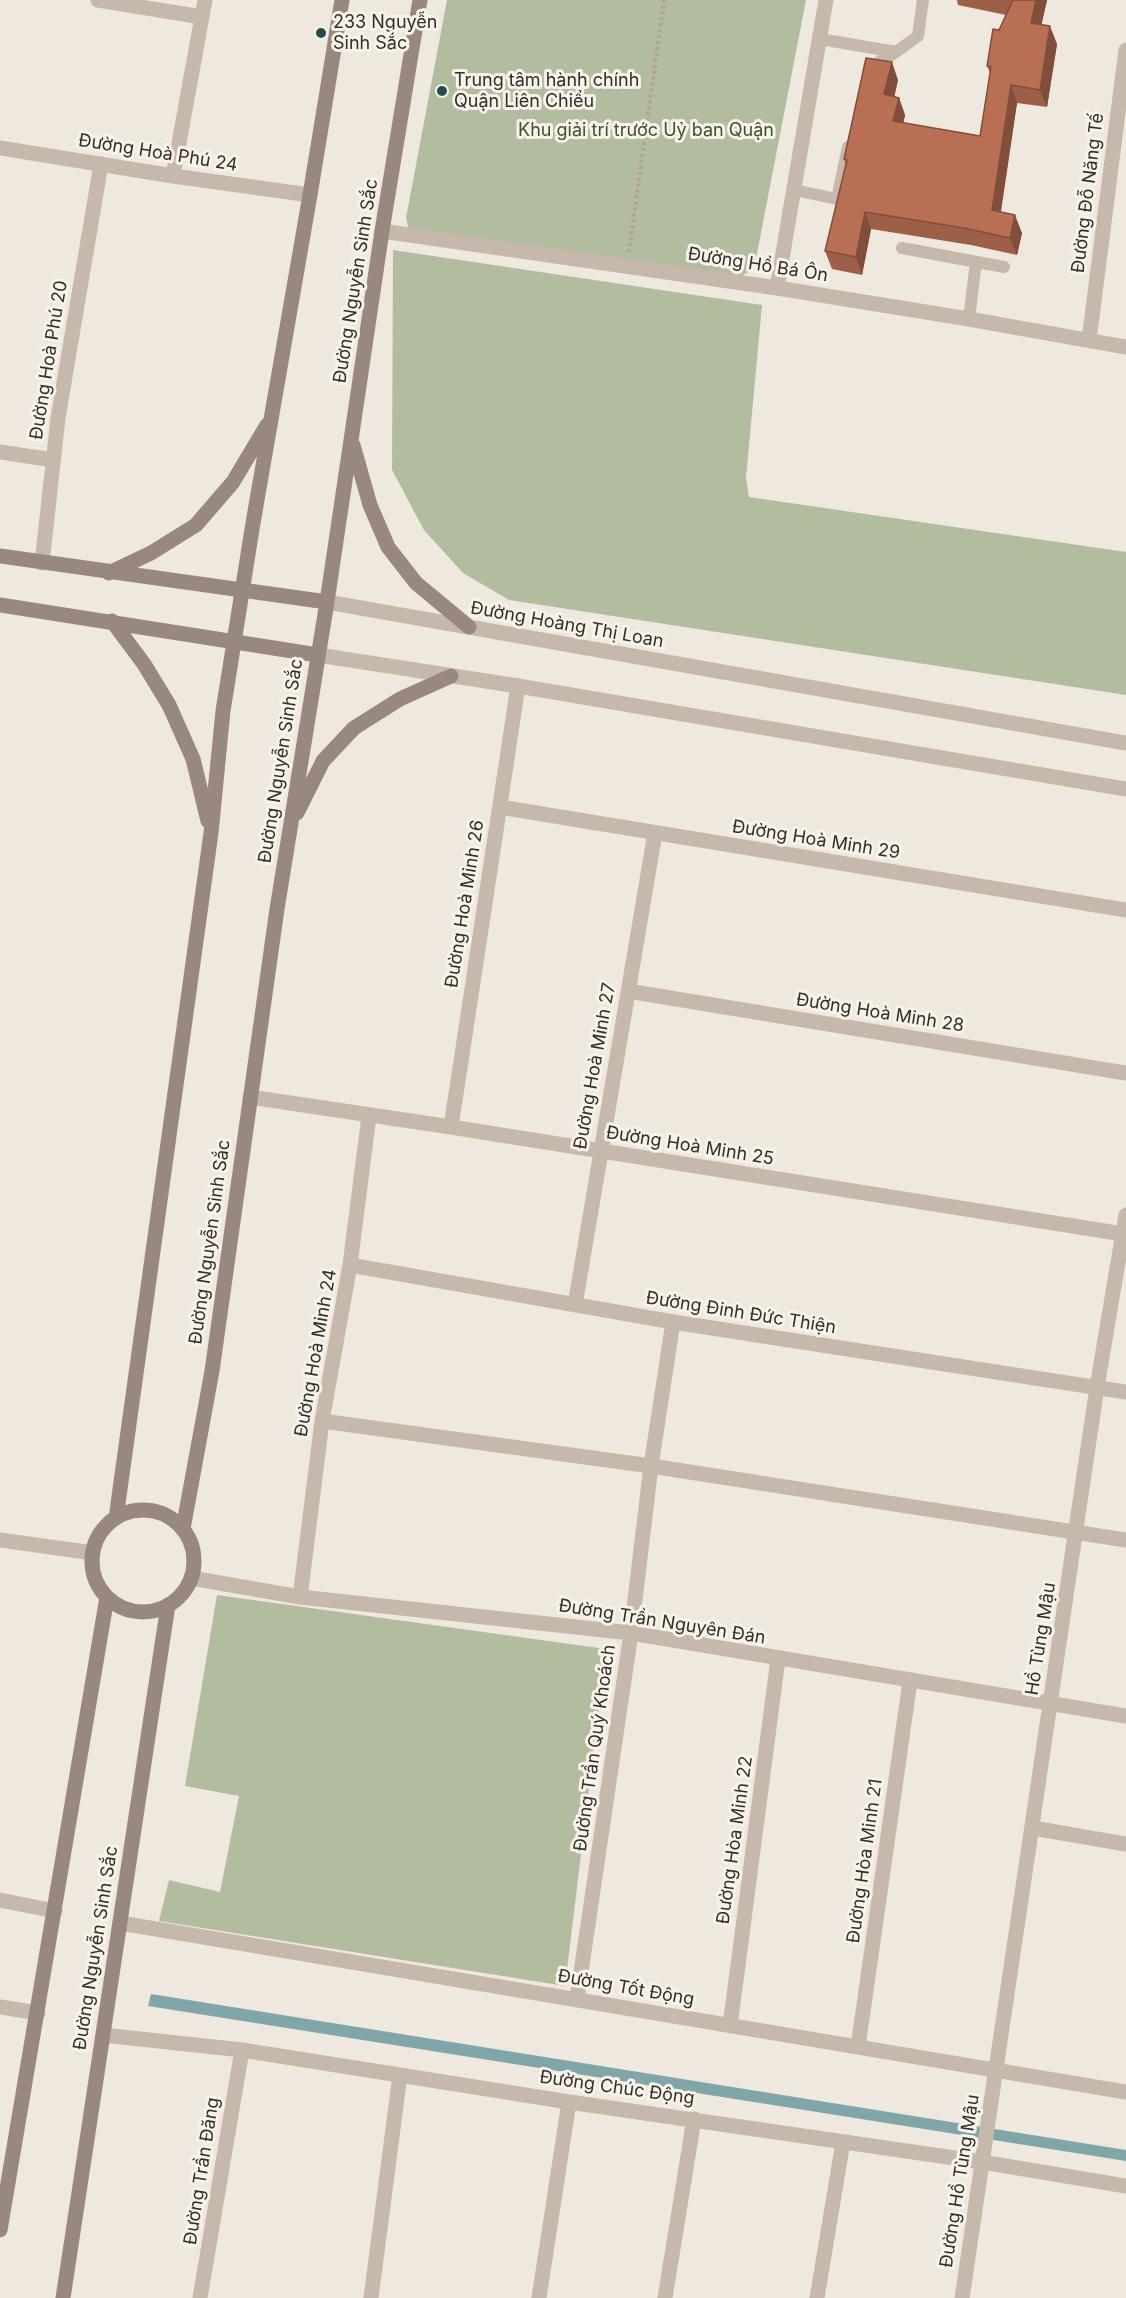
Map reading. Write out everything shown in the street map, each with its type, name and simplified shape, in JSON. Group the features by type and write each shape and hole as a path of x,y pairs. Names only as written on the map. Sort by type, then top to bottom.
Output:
{"main road":[{"path":"116,1518 211,833 234,641 342,0"},
{"name":"Đường Nguyễn Sinh Sắc","path":"183,1529 212,1371 290,826 420,0"},
{"path":"109,573 151,553 196,525 233,482 273,415"},
{"path":"351,439 370,504 388,547 416,583 469,627"},
{"name":"Đường Hoàng Thị Loan","path":"0,556 327,602"},
{"path":"0,604 318,655"},
{"path":"112,621 144,664 169,705 193,759 211,833"},
{"path":"290,826 323,761 354,728 400,699 451,676"},
{"path":"144,1510 159,1512 172,1519 183,1529 191,1544 194,1561 191,1578 178,1598 168,1605 143,1611 130,1610 107,1597 94,1577 93,1553 97,1539 105,1527 116,1518 129,1512 144,1510"},
{"path":"0,2230 107,1597"},
{"name":"Đường Nguyễn Sinh Sắc","path":"63,2298 168,1605"}],"street":[{"path":"98,0 201,17"},
{"path":"173,176 205,0"},
{"path":"777,288 826,0"},
{"name":"Đường Đỗ Năng Tế","path":"1089,340 1126,50"},
{"name":"Đường Hoà Phú 24","path":"0,148 310,195"},
{"name":"Đường Hoà Phú 20","path":"42,563 53,460 72,328 101,164"},
{"name":"Đường Hồ Bá Ôn","path":"382,231 777,288 1126,347"},
{"path":"0,452 53,460"},
{"name":"Đường Hoàng Thị Loan","path":"327,602 1126,743"},
{"path":"318,655 518,686 1126,789"},
{"name":"Đường Hoà Minh 26","path":"451,1127 518,686"},
{"name":"Đường Hoà Minh 29","path":"500,807 1126,910"},
{"name":"Đường Hoà Minh 27","path":"575,1305 655,833"},
{"name":"Đường Hoà Minh 28","path":"628,991 1126,1074"},
{"name":"Đường Hoà Minh 25","path":"250,1097 1123,1234"},
{"name":"Đường Hoà Minh 24","path":"300,1597 322,1421 350,1265 369,1116"},
{"name":"Hồ Tùng Mậu","path":"996,2075 1097,1387 1126,1215"},
{"name":"Đường Đinh Đức Thiện","path":"350,1265 673,1322 1126,1392"},
{"name":"Đường Trần Quý Khoách","path":"578,2000 631,1633 651,1466 673,1322"},
{"path":"322,1421 651,1466 1126,1540"},
{"path":"0,1540 93,1553"},
{"name":"Đường Trần Nguyên Đán","path":"191,1578 300,1597 631,1633 1126,1716"},
{"name":"Đường Hòa Minh 22","path":"730,2026 778,1659"},
{"name":"Đường Hòa Minh 21","path":"858,2047 910,1681"},
{"path":"1033,1828 1126,1844"},
{"path":"0,1900 55,1911"},
{"name":"Đường Tốt Động","path":"120,1923 858,2047 996,2075 1126,2092"},
{"path":"0,2007 38,2013"},
{"name":"Đường Chúc Động","path":"103,2035 242,2050 569,2102 843,2142 983,2158 1126,2186"},
{"name":"Đường Trần Đăng","path":"200,2298 242,2050"},
{"path":"371,2298 400,2075"},
{"name":"Đường Hồ Tùng Mậu","path":"962,2298 996,2075"},
{"path":"539,2298 569,2102"},
{"path":"665,2298 694,2119"},
{"path":"817,2298 843,2142"}],"lane":[{"path":"862,82 864,71 918,36 923,0"},
{"path":"820,39 896,52"},
{"path":"794,190 837,199 850,140"},
{"path":"902,248 1004,267"},
{"path":"969,319 976,262"}],"path":[{"path":"627,265 664,0"}],"green space":[{"name":"Khu giải trí trước Uỷ ban Quận","path":"447,0 806,0 754,269 741,276 416,231 408,227 406,218"},
{"path":"393,250 762,305 746,478 749,497 1126,552 1126,695 509,600 463,573 424,530 392,470"},
{"path":"217,1595 606,1649 565,1986 159,1921 169,1880 220,1892 239,1796 185,1786"}],"water":[{"path":"151,1994 1126,2150 1126,2161 148,2006"}],"building":[{"path":"1013,0 1036,0 1031,23 1050,26 1040,90 1011,85 992,210 1015,215 1010,238 865,212 856,257 825,251 847,160 844,159 866,58 892,62 884,94 899,98 893,121 980,136 991,67 987,66 993,29 999,30"}],"place":[{"name":"233 Nguyễn Sinh Sắc","path":"321,33"},
{"name":"Trung tâm hành chính Quận Liên Chiểu","path":"442,91"}]}
